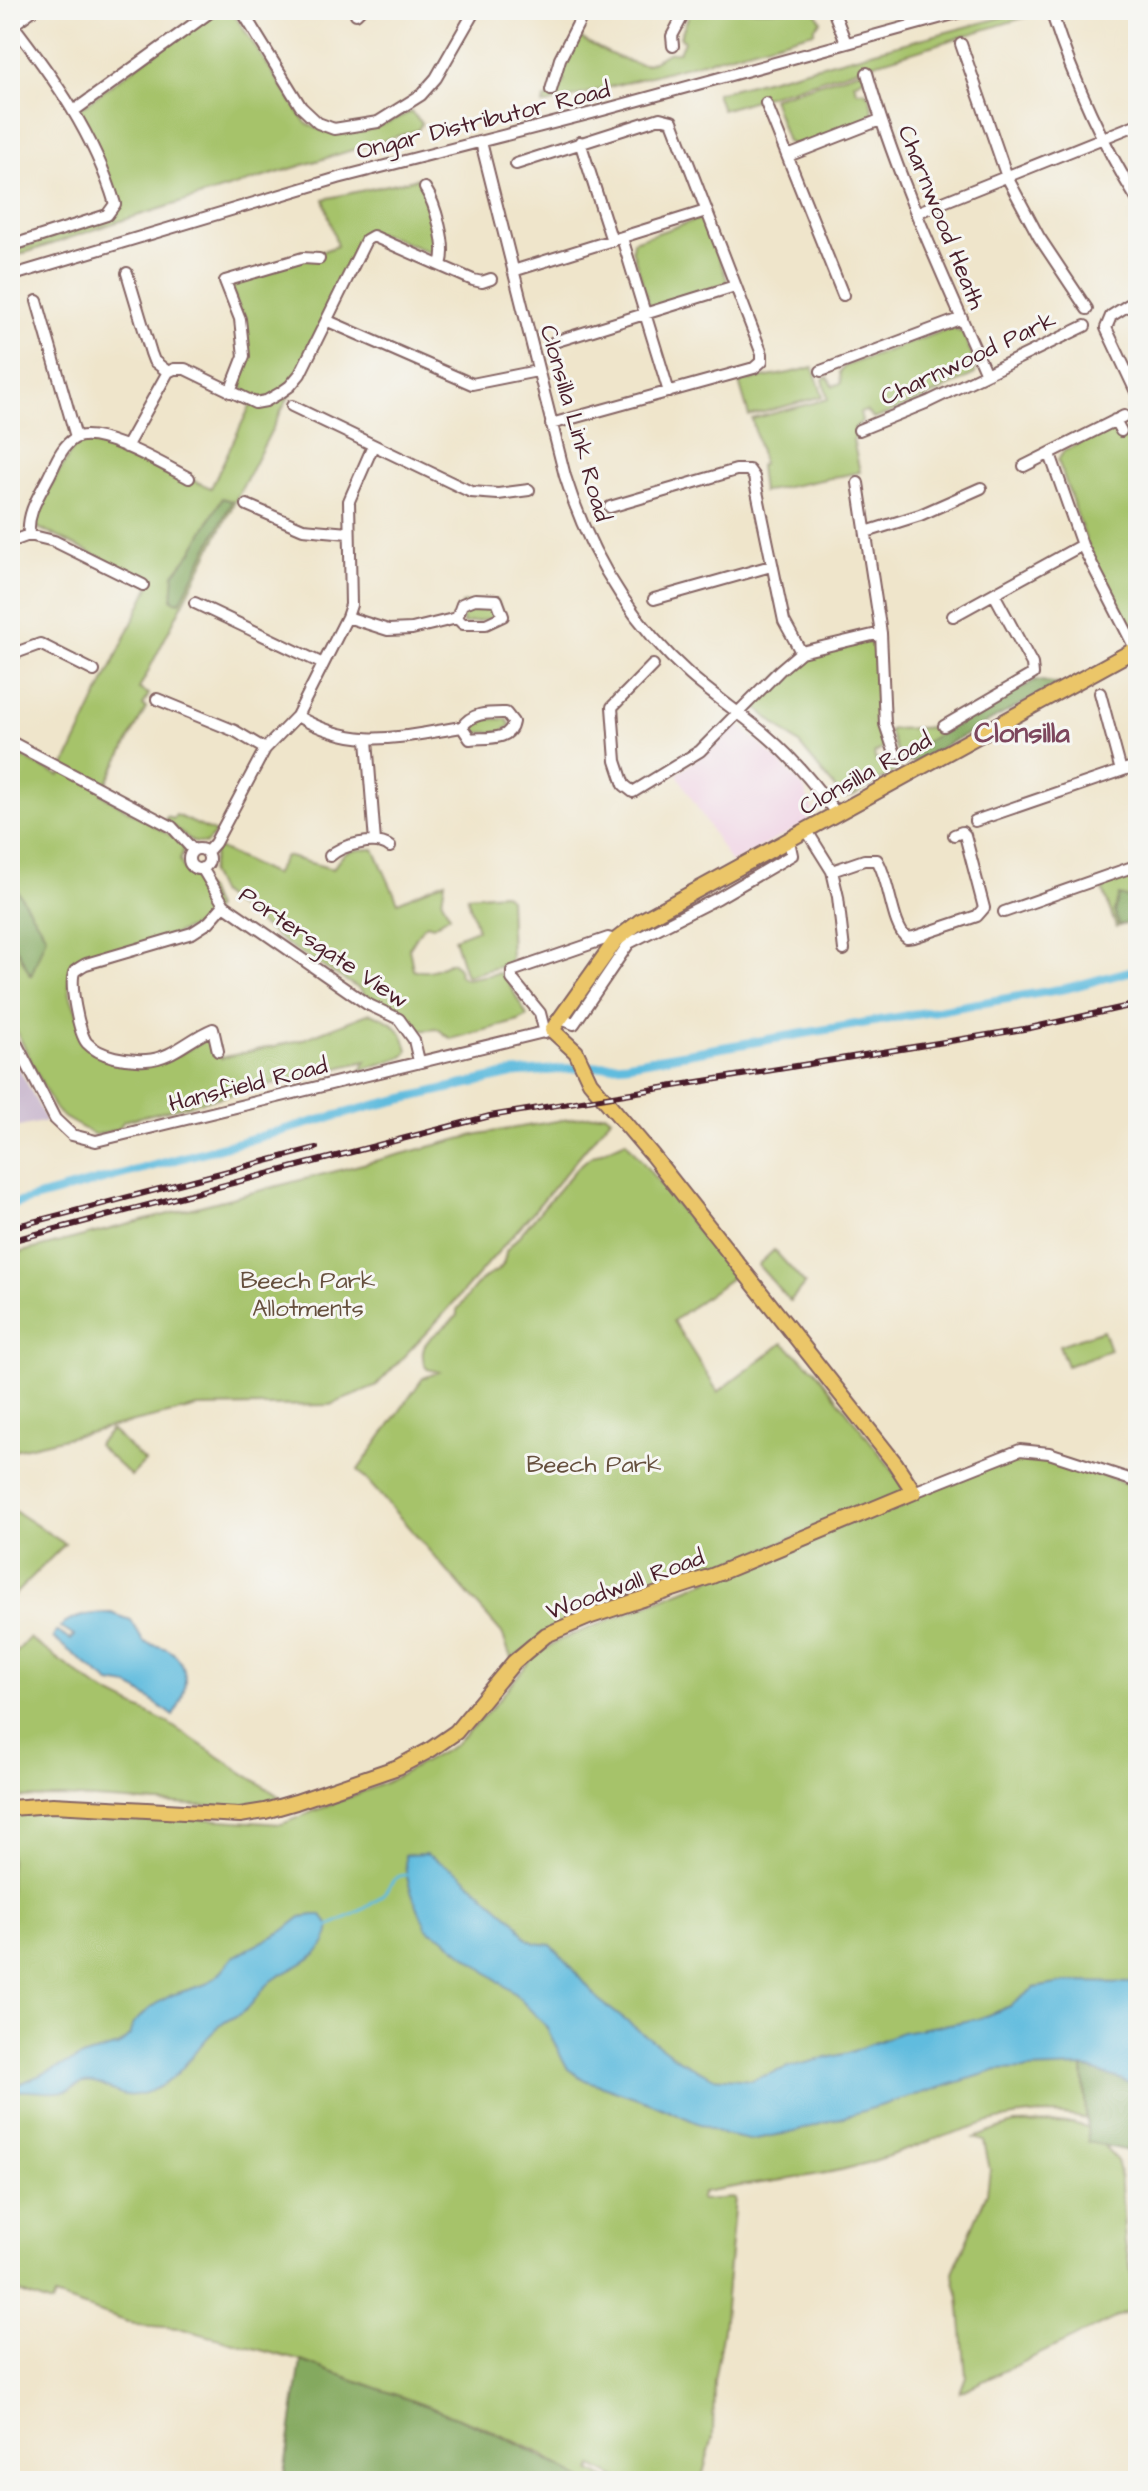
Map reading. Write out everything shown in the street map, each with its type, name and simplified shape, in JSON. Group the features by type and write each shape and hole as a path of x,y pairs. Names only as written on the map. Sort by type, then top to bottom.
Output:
{"main road":[{"name":"Clonsilla Road","path":"553,1027 590,988 622,939 709,884 1137,649"},
{"path":"553,1027 576,1052 585,1075 652,1155 895,1463 914,1492"},
{"name":"Woodwall Road","path":"10,1808 53,1805 240,1815 276,1808 372,1776 430,1750 456,1732 514,1662 546,1635 591,1616 712,1576 914,1492"}],"street":[{"path":"10,246 107,215 115,204 75,110 12,23 33,10"},
{"path":"75,110 213,10"},
{"path":"242,11 301,107 318,123 334,129 378,122 421,95 436,78 475,10"},
{"path":"551,90 560,59 585,10"},
{"path":"673,46 672,36 686,10"},
{"path":"833,10 846,43"},
{"name":"Ongar Distributor Road","path":"10,276 338,178 968,10"},
{"path":"1052,14 1071,70 1102,141 1138,201"},
{"path":"961,44 1007,177 1039,237 1087,309"},
{"name":"Charnwood Heath","path":"867,73 880,120 916,213 986,374"},
{"path":"766,103 843,295"},
{"path":"516,164 660,118 668,119 675,126 762,354 762,361 754,368 551,424"},
{"path":"788,156 880,120"},
{"path":"916,213 1138,124"},
{"name":"Clonsilla Link Road","path":"481,142 551,424 579,517 596,554 623,599 657,642 680,665 786,753 836,813"},
{"path":"580,142 645,314 669,392"},
{"path":"425,188 444,248 441,264"},
{"path":"513,271 706,211"},
{"path":"126,447 168,372 174,369 185,369 255,403 266,401 290,386 300,374 328,321 366,240 373,236 473,280 482,282 491,279"},
{"path":"230,392 244,356 240,319 225,281 303,258 319,259"},
{"path":"127,273 154,361 168,372"},
{"path":"554,342 735,286"},
{"path":"1138,299 1111,316 1106,328 1138,396"},
{"path":"37,301 76,437"},
{"name":"Charnwood Park","path":"821,371 962,318"},
{"path":"328,321 472,384 537,371"},
{"name":"Charnwood Park","path":"863,412 864,428 1085,326"},
{"path":"292,406 471,492 498,494 529,490"},
{"path":"1024,466 1120,418 1121,431"},
{"path":"29,535 29,513 66,446 76,437 97,437 126,447 189,478"},
{"path":"193,850 189,857 190,864 196,869 202,868 208,862 207,852 215,843 265,749 297,716 347,617 351,605 349,501 373,446"},
{"path":"1050,454 1082,545 1137,649"},
{"path":"610,507 736,470 749,470 754,477 784,621 801,652"},
{"path":"858,483 881,633 885,724 895,754"},
{"path":"866,532 926,512 981,488"},
{"path":"247,505 303,529 348,533"},
{"path":"10,542 29,535 54,541 143,585"},
{"path":"953,616 1082,545"},
{"path":"654,599 771,566"},
{"path":"944,726 1033,674 1032,664 994,594"},
{"path":"195,603 323,664"},
{"path":"347,617 388,630 412,629 457,618"},
{"path":"653,665 612,707 616,761 621,779 633,792 712,741 801,652 881,633"},
{"path":"10,655 40,644 94,671"},
{"path":"1100,693 1121,771"},
{"path":"157,699 235,731 265,749"},
{"path":"297,716 330,732 367,740 462,727 469,718 486,713 506,713 513,722 512,730 505,737 470,739 462,727"},
{"path":"10,738 11,742 172,827 193,850"},
{"path":"367,740 375,842"},
{"path":"975,821 1138,765"},
{"path":"807,831 832,871 844,950"},
{"path":"832,871 864,860 877,860 889,887 898,929 907,938 914,937 977,916 984,908 965,835 962,832 954,835"},
{"path":"622,939 718,898 792,855 789,841"},
{"path":"330,856 339,848 375,842 384,842 390,847"},
{"path":"193,850 207,852"},
{"path":"1004,912 1138,865"},
{"name":"Portersgate View","path":"202,868 224,905 367,1004 399,1019 414,1040 419,1061"},
{"path":"709,884 718,898"},
{"path":"218,1051 213,1029 174,1052 149,1060 118,1058 98,1050 86,1042 75,1008 72,979 76,970 86,964 192,933 209,922 224,905"},
{"name":"Clonsilla Road","path":"553,1027 512,979 512,971 608,938 622,939"},
{"name":"Hansfield Road","path":"10,1031 55,1119 72,1135 96,1141 553,1027"},
{"path":"914,1492 1020,1450 1049,1453 1138,1482"}],"shaded area":[{"path":"735,722 804,788 813,812 804,824 731,863 677,774 703,754"},
{"path":"10,1050 36,1101 46,1121 10,1129"}],"green space":[{"path":"213,10 231,10 306,123 320,130 346,134 372,129 411,112 422,123 418,130 10,258 10,252 112,217 118,209 117,200 79,109"},
{"path":"691,10 815,10 821,21 814,32 543,105 544,99 555,95 565,81 560,73 577,36 624,60 650,63 666,54 679,52 684,41 680,37"},
{"path":"1030,10 1049,10 722,110 716,93"},
{"path":"863,70 864,78 854,83 857,91 865,91 870,97 873,113 868,120 799,147 787,142 772,98"},
{"path":"419,178 440,249 434,254 387,235 370,234 362,241 288,398 139,689 149,694 143,705 146,708 101,794 178,840 184,849 180,860 184,869 208,891 215,908 202,923 73,967 69,981 72,1000 88,1042 99,1056 109,1061 134,1064 160,1060 180,1054 213,1037 221,1058 301,1040 370,1013 395,1026 408,1050 403,1057 361,1070 366,1061 124,1121 118,1129 95,1135 63,1117 53,1106 10,1018 10,747 32,763 60,776 151,583 36,527 34,515 74,447 85,442 100,441 211,488 254,398 239,385 250,359 247,334 231,286 237,281 337,246 324,199"},
{"path":"704,220 708,227 728,283 650,308 632,249 633,241"},
{"path":"951,328 963,333 974,360 975,374 874,419 866,411 860,413 862,421 855,428 857,436 853,440 860,472 762,492 759,466 763,464 752,419 828,399 823,379 828,377 833,386 841,383 840,372 845,366"},
{"path":"813,367 823,396 749,416 739,382"},
{"path":"1136,405 1138,636 1131,630 1089,549 1058,460 1064,451 1106,430 1111,429 1118,436 1125,432 1129,416 1127,409"},
{"path":"222,498 232,501 180,602 172,600 174,574 191,553"},
{"path":"497,600 503,616 463,624 462,604"},
{"path":"865,641 875,646 877,651 879,725 883,748 874,754 876,761 891,756 907,764 854,796 843,798 800,745 754,706 785,670 806,657 826,649"},
{"path":"1036,680 1058,684 913,763 899,757"},
{"path":"506,719 511,725 501,732 472,733 468,726 471,721"},
{"path":"941,727 943,733 899,757 889,731 892,729"},
{"path":"176,815 216,833 205,844 193,842 165,820 167,816 173,819"},
{"path":"216,847 274,875 285,856 333,869 349,852 374,849 398,902 445,881 442,901 450,915 433,926 427,924 419,932 409,948 413,969 428,971 451,962 458,967 459,975 466,979 499,973 507,980 527,1016 519,1021 451,1039 438,1029 415,1031 406,1018 369,1001 361,990 289,946 220,894 210,873"},
{"path":"1138,874 1138,920 1116,927 1102,887"},
{"path":"10,879 46,936 31,976 10,936"},
{"path":"503,893 509,898 511,959 505,965 466,976 454,938 477,929 467,896"},
{"path":"1119,895 1138,901 1138,922 1118,925 1114,911"},
{"name":"Beech Park Allotments","path":"605,1113 611,1118 533,1212 375,1387 330,1405 198,1407 10,1451 10,1255 479,1134"},
{"name":"Beech Park","path":"626,1141 735,1275 673,1321 718,1392 783,1343 815,1370 901,1481 903,1489 834,1523 628,1600 511,1658 502,1633 358,1470 423,1378 439,1372 427,1369 423,1359 425,1344 457,1316 457,1310 479,1282 499,1270 506,1251 577,1168 590,1157"},
{"path":"774,1250 805,1284 790,1301 758,1265"},
{"path":"1103,1330 1110,1350 1067,1366 1059,1345"},
{"path":"111,1430 145,1462 131,1476 97,1445"},
{"path":"1042,1455 1138,1488 1138,2085 1083,2067 1086,2119 1056,2114 1026,2115 966,2129 849,2168 703,2192 700,2200 735,2198 723,2329 714,2381 713,2437 701,2481 622,2481 593,2466 591,2471 610,2481 581,2481 543,2454 483,2427 301,2361 179,2328 137,2325 55,2297 52,2304 10,2289 10,1813 70,1810 282,1824 387,1782 453,1746 490,1710 533,1657 560,1640 962,1477 1020,1456"},
{"path":"10,1508 65,1544 10,1599"},
{"path":"29,1638 99,1689 168,1723 280,1797 250,1806 223,1807 62,1797 10,1798 10,1659"},
{"path":"1083,2067 1138,2085 1138,2153 1088,2142"},
{"path":"1072,2123 1090,2128 1117,2161 1125,2243 1138,2307 960,2392 966,2376 959,2297 953,2272 987,2193 990,2170 984,2141 974,2138 1013,2124"},
{"path":"301,2361 482,2428 585,2481 283,2481"}],"water":[{"path":"111,1613 131,1620 144,1642 169,1650 182,1664 184,1691 173,1716 139,1691 110,1683 53,1638 56,1631 71,1640 74,1636 60,1627 78,1617"},
{"path":"426,1854 461,1874 516,1922 527,1939 551,1945 599,2000 679,2060 712,2077 752,2080 789,2067 848,2053 902,2032 978,2019 1010,2006 1034,1988 1068,1982 1138,1983 1138,2085 1083,2067 998,2070 794,2132 750,2140 725,2135 652,2103 585,2080 568,2069 545,2025 515,1994 441,1936 427,1929 415,1902 405,1865 405,1855"},
{"path":"322,1915 330,1926 328,1937 317,1953 271,1981 247,2009 211,2034 178,2073 158,2088 129,2095 89,2082 58,2092 10,2092 10,2088 87,2055 118,2046 130,2035 133,2023 154,2005 172,1995 206,1984 233,1957 283,1931 301,1917"}],"waterway":[{"path":"10,1205 372,1106 514,1073 626,1064 1068,988 1138,969"},
{"path":"329,1926 365,1908 378,1899 396,1878 407,1875"}],"railway":[{"path":"10,1241 490,1116 1030,1028 1138,1004"},
{"path":"10,1228 316,1148"}],"district":[{"name":"Clonsilla","path":"1022,732"}]}
